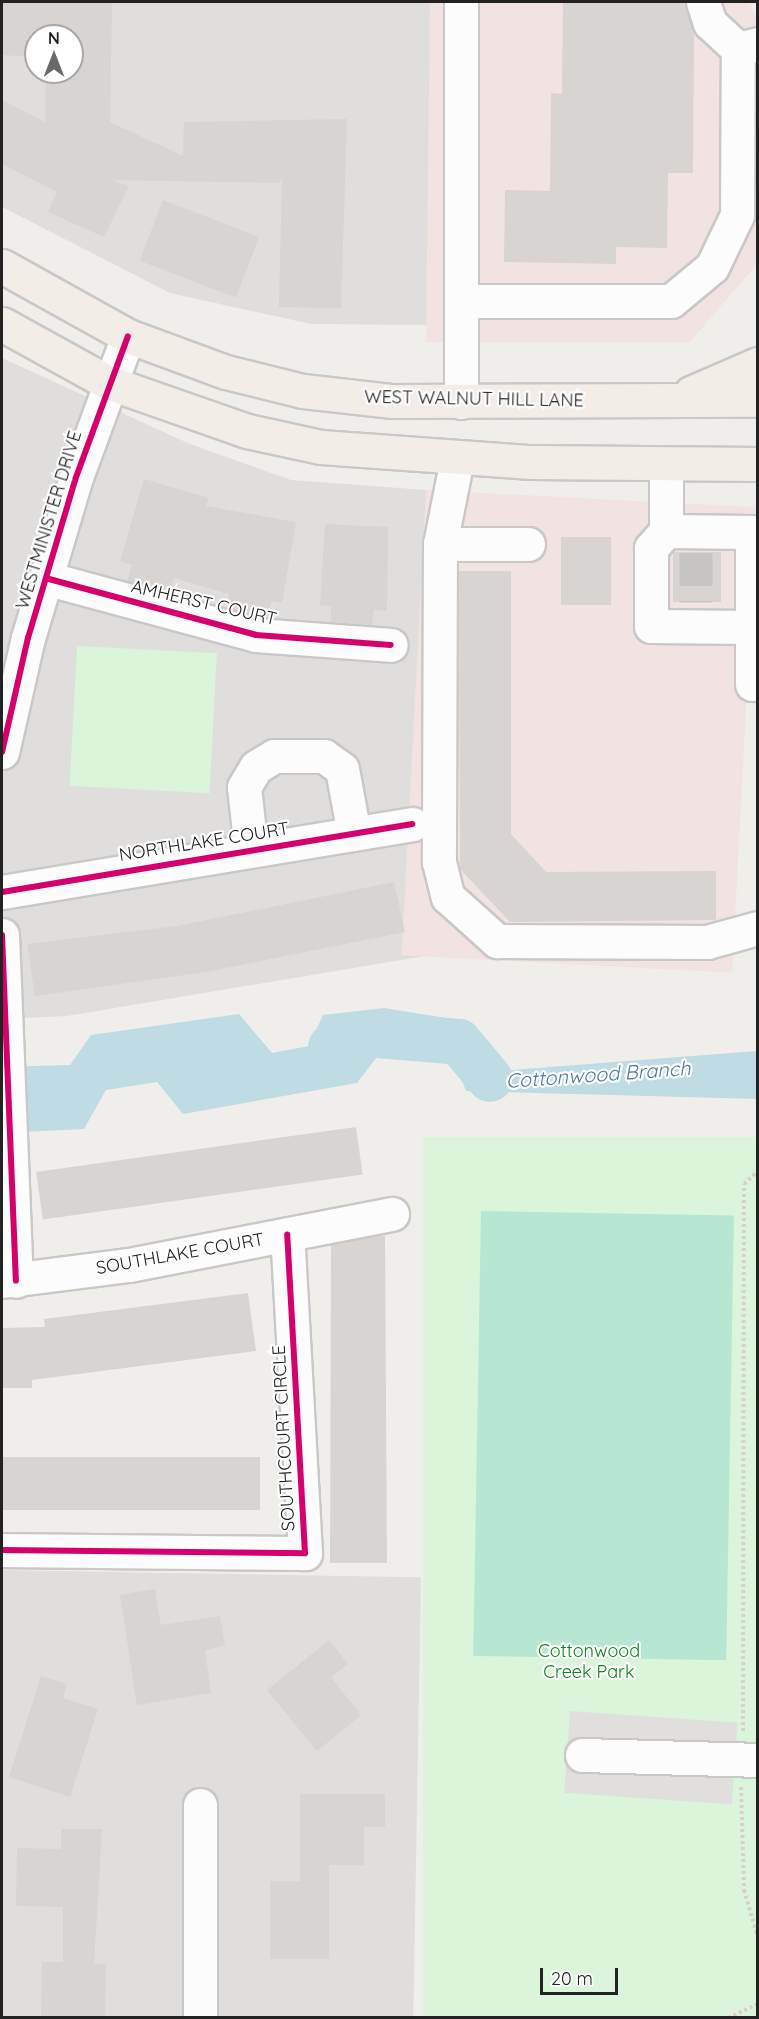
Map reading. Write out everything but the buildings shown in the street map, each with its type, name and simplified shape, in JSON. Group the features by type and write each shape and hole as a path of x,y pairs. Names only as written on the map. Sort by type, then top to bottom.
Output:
{"main road":[{"name":"WEST WALNUT HILL LANE","path":"2,266 128,336 226,372 303,391 461,402 758,400"},
{"path":"2,324 107,382 247,431 321,447 457,459 758,464"},
{"path":"668,400 720,384 758,363"}],"street":[{"path":"461,2 461,402"},
{"path":"461,301 671,301 712,267 737,215 748,47 710,23 703,2"},
{"name":"WESTMINISTER DRIVE","path":"2,752 25,649 49,579 107,382 128,336"},
{"path":"457,459 440,544 439,862 448,897 497,941 707,942 758,928"},
{"path":"666,464 686,538"},
{"path":"754,613 695,614 651,626 651,548 686,538 752,532 754,613 754,669"},
{"path":"440,544 528,544"},
{"name":"AMHERST COURT","path":"49,579 256,635 391,645"},
{"path":"251,850 244,788 256,767 274,756 324,756 342,769 354,834"},
{"name":"NORTHLAKE COURT","path":"2,892 412,824"},
{"path":"2,935 11,1159 9,1281"},
{"name":"SOUTHLAKE COURT","path":"9,1281 287,1235 392,1214"},
{"name":"SOUTHCOURT CIRCLE","path":"2,1550 305,1553 287,1235"},
{"path":"582,1755 750,1759"},
{"path":"200,1805 200,2018"}],"path":[{"path":"758,1171 744,1184 750,1759 744,1890 758,1937"},
{"path":"728,2018 758,2004"}],"shaded area":[{"path":"2,2 430,2 430,325 311,324 170,293 2,207"},
{"path":"430,2 750,2 758,22 757,264 690,342 426,342"},
{"path":"2,358 190,444 291,480 426,490 425,956 67,1016 2,1019"},
{"path":"426,490 757,507 732,973 402,955"},
{"path":"2,1570 421,1577 413,2018 2,2018"},
{"path":"570,1711 738,1723 732,1805 564,1793"}],"green space":[{"path":"77,646 217,653 209,793 70,786"},
{"name":"Cottonwood Creek Park","path":"423,1137 757,1137 757,2017 423,2017"},
{"path":"481,1211 734,1215 726,1660 473,1656"}],"water":[{"path":"384,1008 471,1022 472,1050 488,1065 511,1070 757,1051 758,1099 466,1091 451,1052 431,1023 396,1032 357,1083 183,1114 157,1082 106,1090 84,1129 2,1133 2,1067 70,1065 91,1035 239,1014 272,1053 309,1046 323,1015"}],"waterway":[{"name":"Cottonwood Branch","path":"331,1047 366,1034 459,1042 490,1079"}],"tunnel":[{"path":"696,552 696,602"}],"cycle path":[{"path":"2,752 28,638 75,480 128,336"},
{"path":"49,579 256,635 391,645"},
{"path":"2,892 412,824"},
{"path":"2,935 16,1281"},
{"path":"2,1550 305,1553 287,1235"}]}
